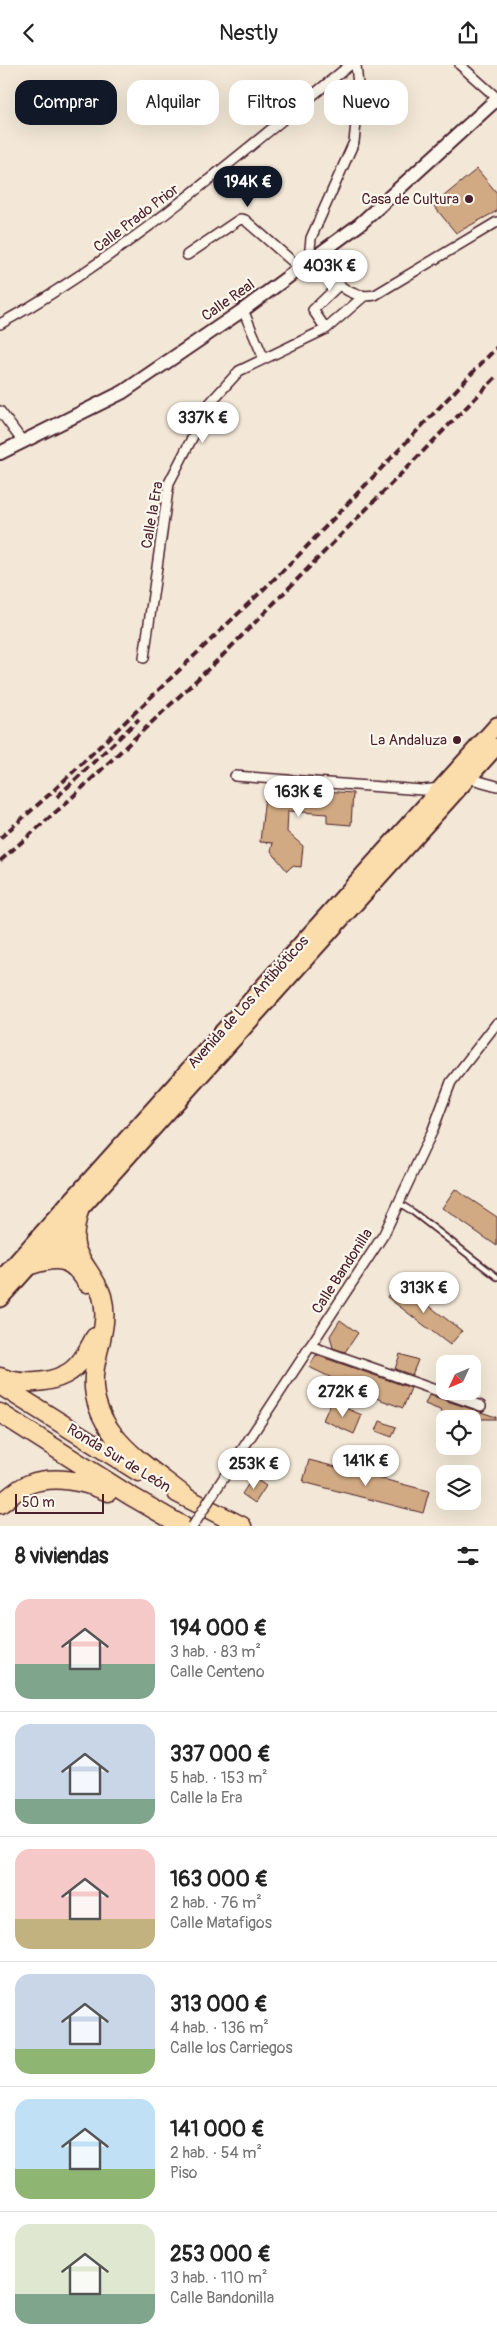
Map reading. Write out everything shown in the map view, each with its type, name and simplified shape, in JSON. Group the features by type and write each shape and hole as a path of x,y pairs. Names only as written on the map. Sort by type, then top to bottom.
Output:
{"highway":[{"path":"0,1377 37,1383 67,1373 85,1356 96,1337 97,1309 87,1281 75,1267 70,1254 78,1211"},
{"path":"56,1237 58,1251 70,1254 102,1295 105,1318 94,1376 94,1390 100,1414 123,1447 186,1497"},
{"path":"31,1265 70,1254"},
{"name":"Ronda Sur de León","path":"0,1385 145,1476 242,1526"},
{"name":"Ronda Sur de León","path":"0,1413 129,1495 183,1526"},
{"path":"0,1504 28,1485 51,1480 89,1483 171,1526"}],"main road":[{"name":"Avenida de Los Antibióticos","path":"0,1280 497,725"},
{"path":"441,788 452,786 468,778 468,768 497,734"},
{"name":"Avenida de Los Antibióticos","path":"0,1299 240,1029 497,746"},
{"path":"240,1029 255,1005 311,942 313,929 326,927 344,915"},
{"path":"0,1290 40,1246 56,1237 66,1217 155,1115 170,1089"}],"street":[{"name":"Calle Prado Prior","path":"0,324 82,274 144,230 350,65"},
{"path":"356,65 359,95 354,143 311,238 310,249 339,285 349,293 363,297"},
{"path":"460,65 497,99"},
{"name":"Calle Real","path":"0,453 123,392 243,310 360,224 497,99"},
{"path":"187,255 240,219 245,220 300,268"},
{"name":"Calle la Era","path":"144,659 169,483 210,403 239,371 326,329 363,297 375,295 497,222"},
{"path":"326,329 313,310 339,285"},
{"path":"243,310 264,359"},
{"path":"0,411 23,442"},
{"path":"235,776 422,790 441,788"},
{"path":"468,778 497,786"},
{"path":"422,790 425,806"},
{"name":"Calle Bandonilla","path":"193,1526 214,1491 384,1233 432,1132 450,1082 497,1023"},
{"path":"310,1345 481,1407"}],"lane":[{"path":"399,1203 497,1277"}],"building":[{"name":"Casa de Cultura","path":"477,169 497,193 497,211 456,233 433,205"},
{"path":"266,787 353,793 351,825 327,823 327,814 288,811 287,832 303,846 301,867 292,866 287,871 271,851 273,843 260,842"},
{"path":"455,1189 497,1217 497,1246 442,1208"},
{"path":"398,1282 462,1331 450,1345 387,1297"},
{"path":"340,1320 358,1333 345,1352 333,1348 330,1336"},
{"path":"400,1354 418,1360 412,1375 395,1369"},
{"path":"316,1355 411,1388 403,1408 365,1394 309,1367"},
{"path":"429,1395 436,1397 436,1400 444,1400 475,1410 440,1410 425,1404"},
{"path":"331,1402 362,1415 354,1434 323,1420"},
{"path":"481,1412 496,1417 496,1419 481,1419"},
{"path":"380,1421 396,1427 392,1437 376,1431"},
{"path":"309,1460 429,1491 423,1513 303,1482"},
{"path":"253,1477 266,1486 255,1503 242,1494"}],"railway":[{"path":"0,838 50,794 292,562 497,347"},
{"path":"0,861 66,803 221,657 497,376"},
{"path":"57,797 139,719"}],"place":[{"name":"Casa de Cultura","path":"469,199"},
{"name":"La Andaluza","path":"457,740"}]}
